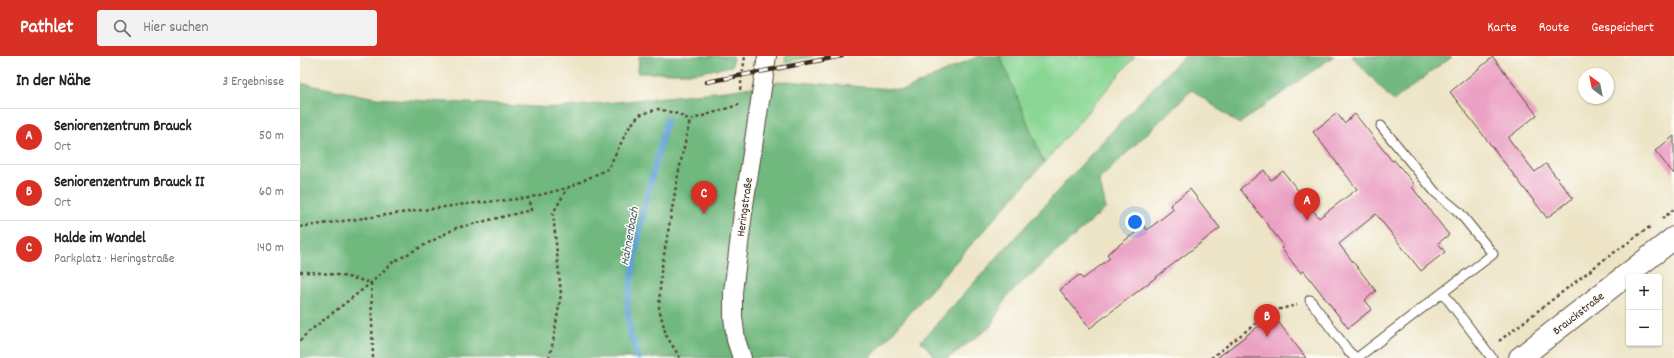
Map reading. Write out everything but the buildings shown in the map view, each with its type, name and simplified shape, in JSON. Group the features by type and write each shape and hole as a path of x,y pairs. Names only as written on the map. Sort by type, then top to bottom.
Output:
{"main road":[{"name":"Brauckstraße","path":"1520,358 1674,238"}],"street":[{"name":"Heringstraße","path":"742,358 736,340 733,317 733,292 745,198 767,56"}],"lane":[{"path":"1310,300 1349,352 1356,358 1493,254 1459,212 1435,192 1381,126"},
{"path":"1443,293 1489,354"}],"path":[{"path":"300,227 466,204 528,198 567,188 608,169 628,129 639,115 658,109 678,114 690,120 738,104 745,56"},
{"path":"680,358 666,335 659,308 661,272 678,175 690,120"},
{"path":"549,358 561,294 553,213 567,188"},
{"path":"300,341 308,333 372,284 393,262 456,228 531,210 528,198"},
{"path":"1660,220 1674,209"},
{"path":"1489,354 1606,259 1654,224"},
{"path":"300,272 320,272 356,278 372,284"},
{"path":"372,284 373,358"},
{"path":"1211,358 1272,311 1310,300"}],"green space":[{"path":"639,56 733,56 732,66 696,73 638,73"},
{"path":"786,56 814,56 785,62"},
{"path":"978,56 1000,56 1044,163 870,358 300,358 300,83 376,98 556,108 734,90 785,81 905,90"},
{"path":"1000,56 1135,56 1044,163"},
{"path":"1184,56 1334,56 1239,124 1192,90 1099,180 1106,208 1007,296 990,327 948,358 936,358 921,341 1112,131"},
{"path":"1352,56 1452,56 1393,101"}],"waterway":[{"name":"Hahnenbach","path":"639,358 631,336 627,305 643,212 667,119"}],"railway":[{"path":"707,82 842,56"}],"place":[{"name":"Halde im Wandel","path":"704,214"},
{"name":"Seniorenzentrum Brauck","path":"1307,221"},
{"name":"Seniorenzentrum Brauck II","path":"1267,337"}]}
